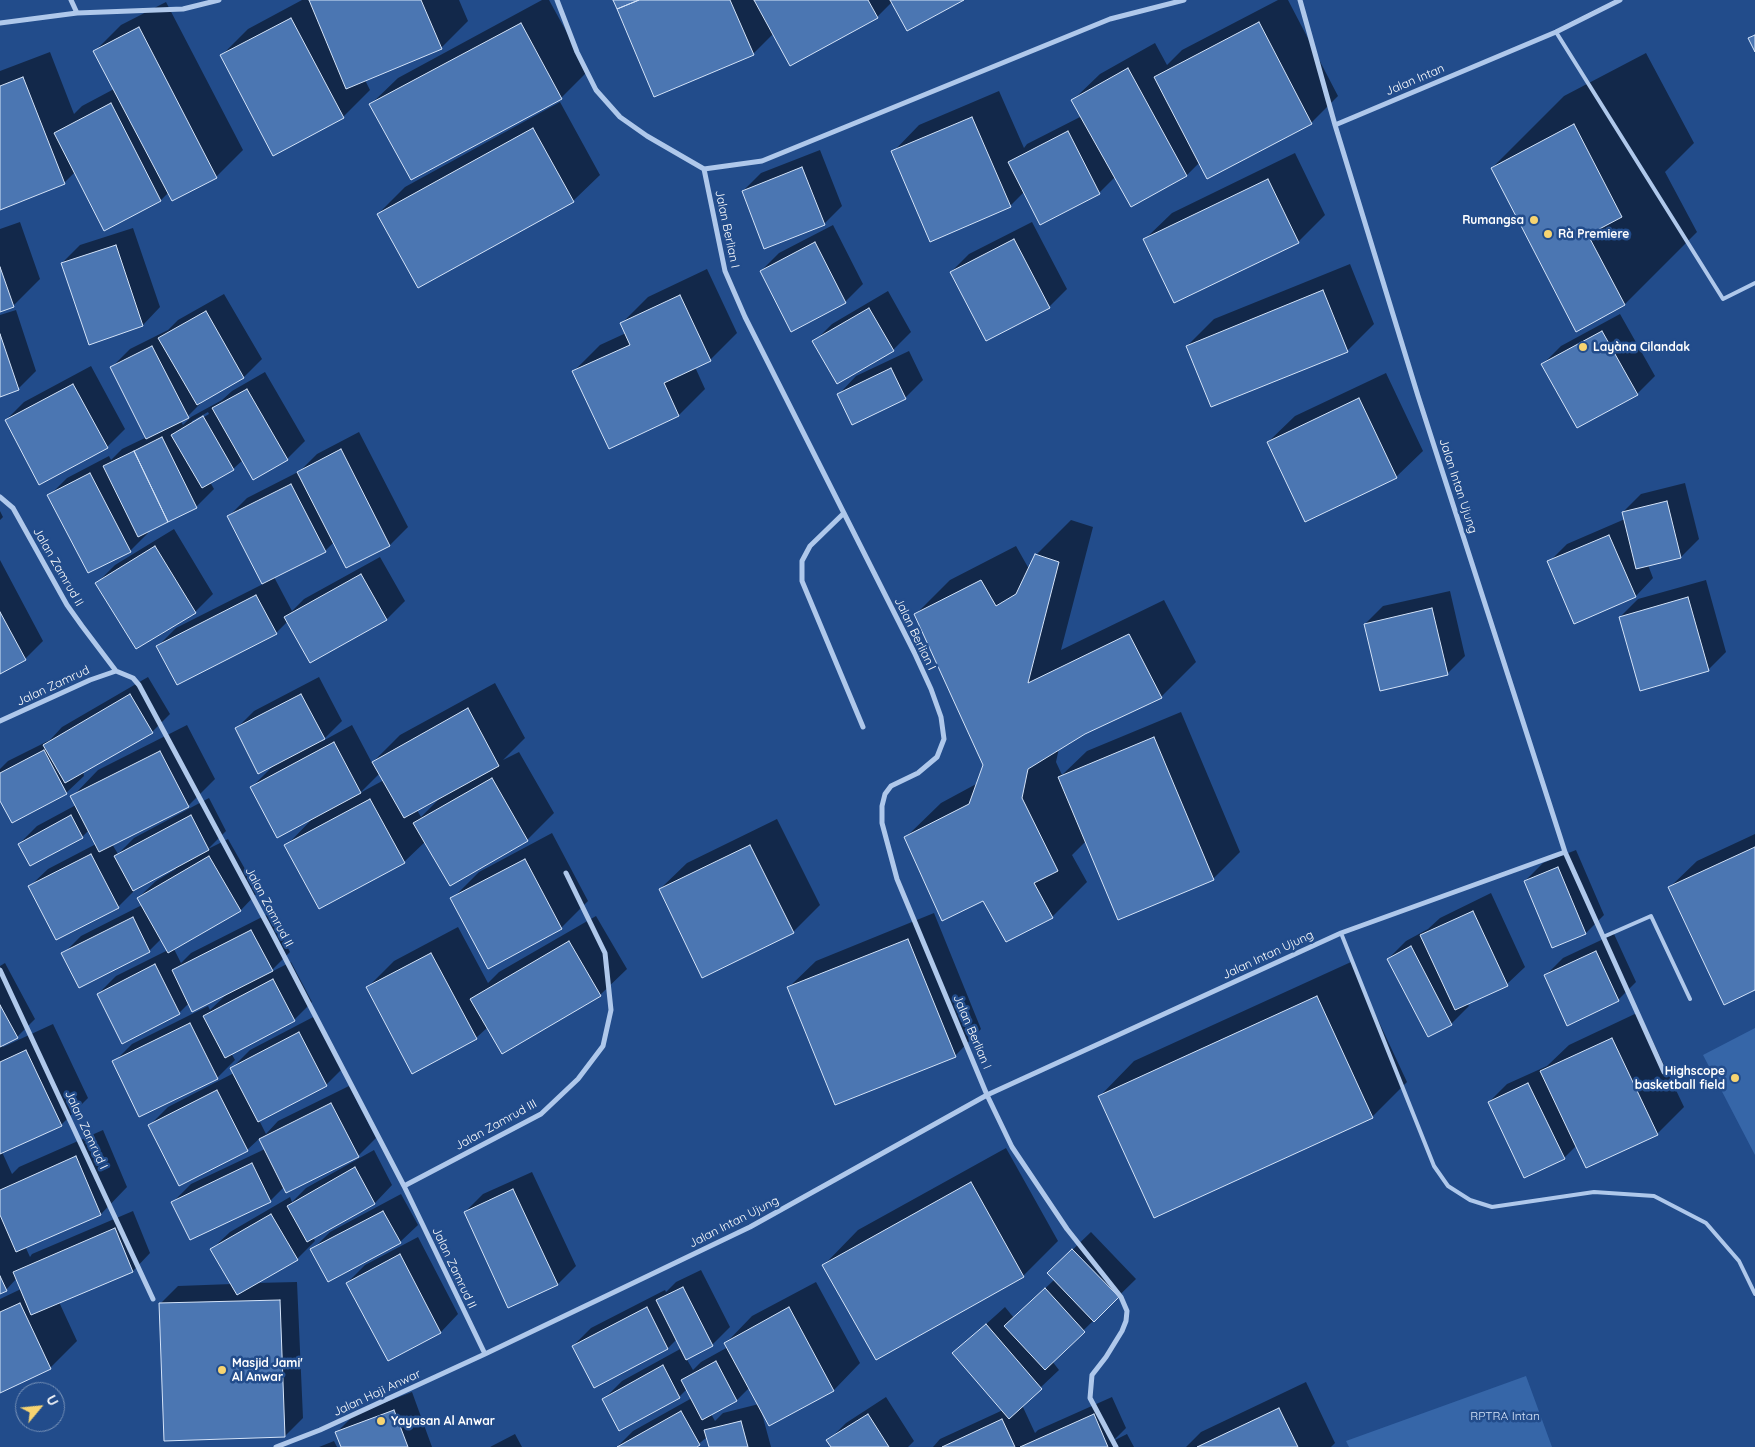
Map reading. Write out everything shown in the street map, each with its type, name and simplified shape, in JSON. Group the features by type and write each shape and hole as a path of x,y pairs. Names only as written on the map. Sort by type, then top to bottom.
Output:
{"street":[{"path":"70,0 77,13"},
{"path":"0,23 77,13 183,9 219,0"},
{"path":"557,0 577,52 596,90 620,117 647,136 704,169 762,160 1110,19 1184,0"},
{"path":"1300,0 1335,125"},
{"name":"Jalan Intan","path":"1335,125 1556,32 1620,0"},
{"name":"Jalan Intan Ujung","path":"1335,125 1421,406 1565,852 1664,1072"},
{"name":"Jalan Berlian I","path":"704,169 725,271 744,317 931,689 940,717 944,739 937,757 918,773 891,786 885,794 882,806 882,823 897,879 987,1095"},
{"name":"Jalan Zamrud II","path":"0,497 13,508 67,605 116,671 133,678 139,685 404,1186 485,1354"},
{"path":"844,513 810,546 802,561 802,581 863,727"},
{"name":"Jalan Zamrud","path":"0,722 96,677 116,671"},
{"name":"Jalan Intan Ujung","path":"485,1354 750,1226 987,1095 1341,933 1565,852"},
{"name":"Jalan Zamrud III","path":"404,1186 541,1114 578,1079 603,1046 611,1010 605,953 566,873"},
{"name":"Jalan Zamrud I","path":"0,970 153,1299"},
{"path":"987,1095 1012,1147 1067,1229 1121,1297 1128,1312 1122,1331 1092,1375 1090,1398 1116,1447"},
{"name":"Jalan Haji Anwar","path":"276,1447 320,1430 485,1354"}],"lane":[{"path":"1556,32 1723,299 1755,283"},
{"path":"1603,938 1651,916 1690,999"},
{"path":"1341,933 1434,1166 1448,1186 1470,1200 1492,1207 1594,1192 1654,1196 1706,1223 1739,1261 1755,1294"}],"green space":[{"name":"Highscope basketball field","path":"1755,1028 1755,1155 1703,1055"},
{"name":"RPTRA Intan","path":"1526,1376 1552,1447 1349,1447 1346,1441"}],"building":[{"path":"309,0 421,0 442,49 346,89"},
{"path":"613,0 639,0 617,9"},
{"path":"639,0 730,0 754,55 654,97 617,9"},
{"path":"754,0 868,0 878,18 790,66"},
{"path":"890,0 964,0 907,31"},
{"path":"291,18 344,118 273,156 220,55"},
{"path":"1259,22 1312,124 1207,179 1154,77"},
{"path":"521,23 562,99 411,180 369,104"},
{"path":"139,27 217,178 172,201 93,51"},
{"path":"1755,35 1755,52 1748,38"},
{"path":"1128,68 1187,176 1131,207 1071,100"},
{"path":"23,77 65,184 0,210 0,86"},
{"path":"111,103 161,201 104,231 54,133"},
{"path":"972,117 1011,207 930,242 891,151"},
{"path":"1574,124 1622,217 1588,235 1625,305 1576,332 1491,168"},
{"path":"533,128 574,202 418,288 377,214"},
{"path":"1068,131 1100,194 1040,225 1008,162"},
{"path":"802,167 825,225 764,249 742,191"},
{"path":"1268,179 1299,243 1174,303 1143,239"},
{"path":"1014,239 1050,308 986,341 950,272"},
{"path":"815,242 846,303 791,332 760,271"},
{"path":"116,245 143,326 89,345 61,263"},
{"path":"0,267 14,307 0,312"},
{"path":"1323,290 1348,352 1211,407 1186,346"},
{"path":"680,295 711,361 664,383 679,416 609,449 572,371 630,345 620,323"},
{"path":"869,308 894,351 837,384 812,341"},
{"path":"206,311 244,378 197,405 158,338"},
{"path":"1602,331 1638,395 1577,428 1541,364"},
{"path":"0,334 19,390 0,397"},
{"path":"152,346 189,418 146,439 110,367"},
{"path":"891,368 906,399 852,425 837,394"},
{"path":"73,384 108,448 39,485 5,420"},
{"path":"247,389 288,460 253,480 212,408"},
{"path":"1359,398 1397,478 1305,522 1267,442"},
{"path":"203,416 234,470 202,488 171,435"},
{"path":"162,437 197,508 168,522 134,451"},
{"path":"341,449 390,546 346,568 297,472"},
{"path":"134,451 168,522 138,537 103,466"},
{"path":"90,473 131,552 88,573 47,495"},
{"path":"291,484 326,552 262,584 227,516"},
{"path":"1667,501 1681,558 1636,569 1622,512"},
{"path":"1609,535 1636,597 1574,624 1547,561"},
{"path":"155,546 196,613 136,649 95,583"},
{"path":"1035,554 1059,562 1028,683 1129,634 1162,698 1085,734 1028,769 1022,798 1058,871 1034,883 1053,918 1006,942 983,901 942,921 904,837 969,804 983,765 914,614 981,580 996,606 1016,594"},
{"path":"361,574 387,620 310,663 284,617"},
{"path":"256,595 277,634 177,685 156,646"},
{"path":"1688,597 1709,671 1640,691 1619,617"},
{"path":"1432,608 1448,675 1380,691 1364,624"},
{"path":"0,612 26,660 0,674"},
{"path":"130,694 153,733 65,783 43,745"},
{"path":"301,694 325,739 258,774 235,728"},
{"path":"468,708 499,766 404,818 372,762"},
{"path":"1154,737 1214,880 1118,920 1058,777"},
{"path":"334,742 361,793 277,838 250,787"},
{"path":"44,750 67,794 12,823 0,801 0,773"},
{"path":"160,751 189,807 99,852 70,796"},
{"path":"492,778 528,841 450,886 413,823"},
{"path":"370,799 405,863 319,909 284,845"},
{"path":"71,815 83,838 30,866 18,844"},
{"path":"191,815 209,850 133,891 114,856"},
{"path":"750,845 794,933 702,978 659,889"},
{"path":"1755,847 1755,990 1724,1005 1668,887"},
{"path":"91,854 119,908 56,940 28,886"},
{"path":"209,856 241,911 168,953 137,898"},
{"path":"525,859 562,929 488,969 450,898"},
{"path":"1558,867 1586,934 1552,948 1524,881"},
{"path":"1473,911 1508,986 1455,1010 1420,935"},
{"path":"133,917 150,952 79,988 61,953"},
{"path":"251,930 273,971 192,1012 172,970"},
{"path":"908,939 956,1057 835,1105 787,987"},
{"path":"569,941 601,996 502,1054 470,999"},
{"path":"1411,946 1452,1025 1428,1037 1387,959"},
{"path":"1596,951 1619,1001 1567,1026 1544,975"},
{"path":"431,953 477,1039 412,1074 366,987"},
{"path":"155,964 180,1014 122,1044 97,994"},
{"path":"273,979 295,1021 225,1058 203,1016"},
{"path":"1317,996 1373,1118 1154,1218 1098,1096"},
{"path":"0,1005 18,1038 0,1047"},
{"path":"190,1023 218,1079 139,1117 112,1061"},
{"path":"299,1032 327,1086 258,1122 230,1068"},
{"path":"1612,1038 1658,1135 1586,1168 1540,1071"},
{"path":"26,1050 62,1126 0,1154 0,1062"},
{"path":"1528,1083 1565,1159 1524,1178 1488,1102"},
{"path":"217,1090 248,1151 179,1186 148,1125"},
{"path":"331,1103 359,1157 286,1193 259,1139"},
{"path":"76,1156 101,1215 16,1252 0,1215 0,1190"},
{"path":"252,1163 271,1202 190,1240 171,1202"},
{"path":"355,1167 375,1204 307,1242 287,1206"},
{"path":"971,1182 1024,1277 876,1360 822,1265"},
{"path":"513,1189 558,1285 508,1308 464,1212"},
{"path":"383,1211 401,1243 328,1282 310,1249"},
{"path":"271,1214 298,1260 237,1295 210,1249"},
{"path":"115,1228 133,1272 31,1315 13,1272"},
{"path":"1072,1249 1119,1297 1094,1322 1047,1273"},
{"path":"400,1254 441,1333 388,1361 346,1283"},
{"path":"0,1276 7,1291 0,1294"},
{"path":"683,1287 713,1346 686,1360 656,1300"},
{"path":"1045,1288 1085,1332 1045,1370 1004,1326"},
{"name":"Masjid Jami' Al Anwar","path":"280,1300 285,1437 164,1441 159,1303"},
{"path":"20,1303 51,1369 23,1382 15,1382 15,1386 0,1393 0,1312"},
{"path":"647,1307 668,1349 594,1388 572,1346"},
{"path":"789,1307 834,1391 769,1426 724,1343"},
{"path":"986,1324 1042,1389 1009,1419 952,1353"},
{"path":"716,1361 737,1401 702,1420 681,1380"},
{"path":"663,1365 680,1398 619,1431 602,1399"},
{"path":"1279,1408 1298,1447 1197,1447"},
{"name":"Yayasan Al Anwar","path":"394,1410 408,1447 341,1447 335,1432"},
{"path":"681,1411 700,1445 697,1447 617,1447"},
{"path":"868,1414 889,1447 831,1447 826,1440"},
{"path":"1094,1414 1108,1447 1020,1447"},
{"path":"1002,1419 1015,1447 942,1447"},
{"path":"741,1421 748,1447 709,1447 704,1430"}],"place":[{"name":"Rumangsa","path":"1534,220"},
{"name":"Rà Premiere","path":"1548,234"},
{"name":"Layàna Cilandak","path":"1583,347"},
{"name":"Highscope basketball field","path":"1735,1078"},
{"name":"Masjid Jami' Al Anwar","path":"222,1370"},
{"name":"Yayasan Al Anwar","path":"381,1421"}]}
